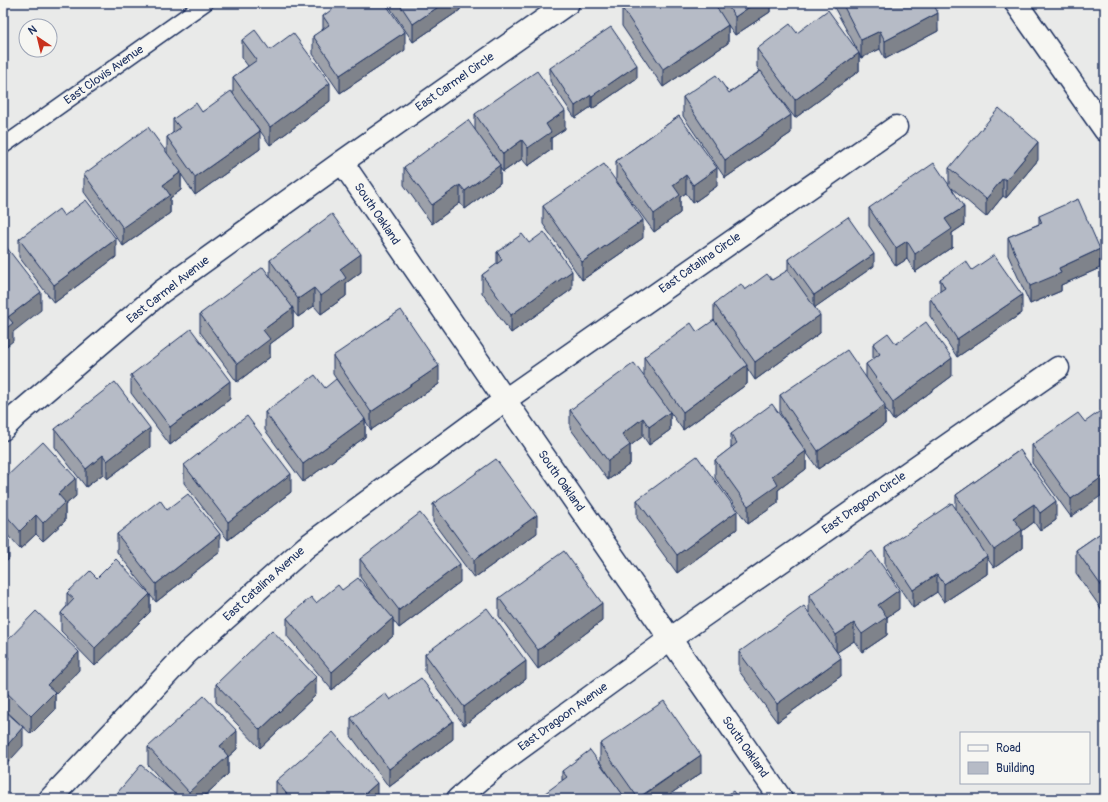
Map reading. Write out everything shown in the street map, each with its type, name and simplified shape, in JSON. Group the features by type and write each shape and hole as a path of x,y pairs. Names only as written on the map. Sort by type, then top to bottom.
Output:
{"street":[{"name":"East Carmel Circle","path":"342,162 568,3"},
{"path":"1016,3 1105,130"},
{"name":"East Catalina Circle","path":"505,400 896,127"},
{"name":"South Oakland","path":"342,162 781,799"},
{"name":"East Carmel Avenue","path":"3,430 16,416 161,292 342,162"},
{"name":"East Dragoon Circle","path":"670,639 1058,368"},
{"name":"East Catalina Avenue","path":"50,799 187,653 306,547 505,400"},
{"name":"East Dragoon Avenue","path":"458,799 497,765 670,639"}],"lane":[{"name":"East Clovis Avenue","path":"3,146 205,3"}],"building":[{"path":"341,3 353,3 355,6 359,3 385,3 405,32 340,75 313,36 329,25 323,16"},
{"path":"399,3 444,3 413,24"},
{"path":"630,3 714,3 728,25 663,69 622,8"},
{"path":"726,3 755,3 735,17"},
{"path":"842,3 933,3 938,13 885,41 880,31 861,40"},
{"path":"828,10 859,53 795,100 757,49 790,24 797,33"},
{"path":"611,27 637,65 575,106 550,68"},
{"path":"255,30 270,50 293,33 330,83 270,127 233,77 257,60 242,40"},
{"path":"537,71 565,111 546,124 551,132 528,148 522,140 503,154 475,114"},
{"path":"761,71 791,115 725,160 683,97 716,75 729,93"},
{"path":"231,91 260,131 195,177 167,137 180,128 173,119 196,103 202,112"},
{"path":"999,108 1038,142 1006,180 1003,178 986,199 949,168"},
{"path":"679,116 717,168 693,185 686,175 673,185 680,195 654,214 616,161"},
{"path":"468,120 500,165 465,191 460,185 432,205 404,167"},
{"path":"148,127 181,172 163,185 170,195 123,228 84,174"},
{"path":"934,163 964,207 945,219 952,229 915,254 907,241 896,248 869,208"},
{"path":"604,164 643,220 582,262 543,206"},
{"path":"1078,199 1100,249 1059,268 1061,273 1030,286 1008,237 1042,223 1039,216"},
{"path":"86,200 116,239 54,285 19,239 59,209 64,216"},
{"path":"332,214 361,254 340,269 346,278 321,296 314,288 298,299 270,260"},
{"path":"848,217 874,254 814,295 788,259"},
{"path":"544,232 572,271 511,315 482,275 502,260 497,252 522,234 529,243"},
{"path":"4,244 41,292 8,317 13,323 3,331 3,245"},
{"path":"994,255 1022,295 957,339 930,298 945,288 940,279 966,261 972,270"},
{"path":"263,267 293,308 263,330 270,339 237,364 200,314"},
{"path":"788,270 820,315 755,362 714,304 741,284 745,290 767,274 772,280"},
{"path":"401,310 439,366 371,412 333,356"},
{"path":"714,320 747,365 683,412 644,357 691,323 697,332"},
{"path":"926,322 952,358 893,402 866,364 880,354 873,344 888,333 896,344"},
{"path":"191,329 230,381 170,427 131,375"},
{"path":"847,350 885,405 818,451 780,395"},
{"path":"634,363 670,412 649,427 643,418 622,434 630,445 608,461 570,410"},
{"path":"315,375 325,388 336,379 365,419 303,464 265,412"},
{"path":"115,382 150,428 107,461 103,455 86,469 55,429"},
{"path":"772,404 806,451 772,476 778,485 748,506 715,460 737,443 731,434"},
{"path":"1103,409 1105,411 1105,475 1071,499 1032,445 1078,413 1085,422"},
{"path":"247,416 291,474 228,522 184,465"},
{"path":"43,442 76,478 58,494 65,502 43,523 36,515 20,531 3,512 3,480"},
{"path":"1020,450 1056,501 1040,513 1034,504 1013,518 1022,530 994,550 956,495"},
{"path":"697,456 737,511 677,555 637,500"},
{"path":"496,459 537,515 474,560 433,504"},
{"path":"188,494 220,534 156,584 117,534 160,500 167,510"},
{"path":"952,503 987,556 944,584 937,574 913,590 885,548"},
{"path":"420,513 460,564 399,610 360,559"},
{"path":"1105,530 1105,591 1076,550"},
{"path":"3,534 9,541 3,547"},
{"path":"564,551 602,603 538,650 499,598"},
{"path":"872,551 899,590 878,605 887,617 862,634 854,623 836,635 809,595"},
{"path":"116,559 150,594 95,648 61,613 74,599 67,593 90,571 97,578"},
{"path":"358,578 393,618 332,672 287,618 311,597 316,603 338,585 342,590"},
{"path":"804,606 841,658 777,704 739,652"},
{"path":"487,608 526,661 464,707 425,654"},
{"path":"36,611 79,652 47,685 55,692 31,716 3,689 3,664 9,658 3,652 3,645"},
{"path":"272,630 316,677 260,730 216,684"},
{"path":"421,678 453,721 389,769 351,718 385,693 390,700"},
{"path":"204,696 237,731 220,746 228,756 189,792 148,747"},
{"path":"664,701 701,755 638,798 600,744"},
{"path":"3,709 23,727 3,750"},
{"path":"333,732 377,783 359,799 291,799 276,781"},
{"path":"590,750 624,796 620,799 537,799 567,777 562,771"},
{"path":"141,765 181,799 112,799"},
{"path":"733,791 739,799 721,799"}]}
